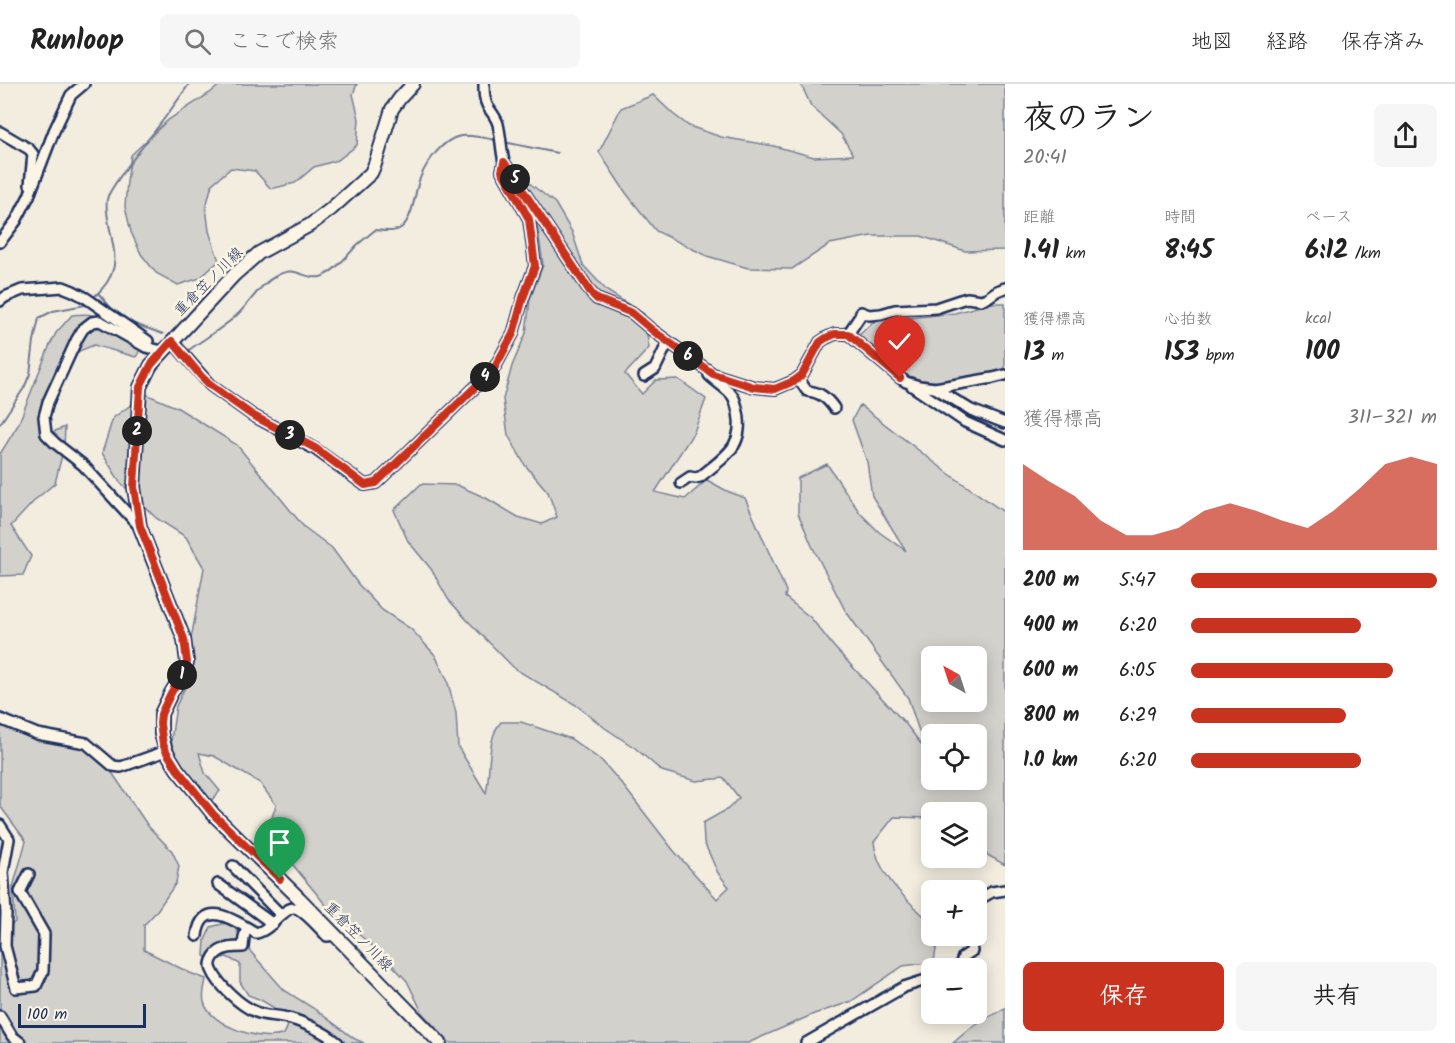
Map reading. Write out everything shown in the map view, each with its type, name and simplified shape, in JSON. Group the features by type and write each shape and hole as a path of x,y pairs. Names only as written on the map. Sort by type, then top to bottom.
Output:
{"main road":[{"name":"重倉笠ノ川線","path":"413,84 392,109 375,164 370,173 310,225 260,253 247,263 151,365 140,387 134,487 140,526 187,652 184,672 161,714 160,734 166,751 177,769 213,814 336,935 440,1043"}],"street":[{"path":"0,242 16,221 29,196 71,94 84,84"},
{"path":"484,84 486,105 495,116 504,162 597,299 632,313 713,374 766,389 775,389 794,381 802,375 820,342 835,334 848,334 878,361 965,422 1005,440"},
{"path":"0,132 29,149 33,154 29,196"},
{"path":"172,341 210,385 252,415 315,448 365,485 376,483 494,369 513,334 535,266 529,219 502,171 504,162"},
{"path":"2,296 22,290 63,287 86,298 162,351"},
{"path":"848,334 861,312 868,315 895,310 936,308 967,298 981,300 1005,288"},
{"path":"140,526 83,465 46,434 44,417 48,402 77,339 83,329 92,322 100,321 146,347 162,351"},
{"path":"644,376 655,369 668,342"},
{"path":"681,483 690,477 700,477 728,454 740,432 736,402 732,395 711,378 704,368"},
{"path":"935,388 1005,375"},
{"path":"798,378 807,391 821,393 834,408"},
{"path":"906,382 935,388 972,410 1005,423"},
{"path":"0,719 37,734 86,743 112,766 121,767 166,751"},
{"path":"0,825 9,839 3,872 6,913 5,946 16,988 36,986 43,971 44,934 20,892 29,874"},
{"path":"233,866 281,915"},
{"path":"218,884 273,924"},
{"path":"987,895 1005,890"},
{"path":"197,936 198,927 205,918 212,915 224,915 256,933 262,932 273,924 289,909 295,908 327,936 336,935"},
{"path":"248,928 243,947 221,950 213,957 212,970 221,983 253,1011 284,1017 311,1026 331,1036 338,1043"},
{"path":"963,958 972,951 971,946"},
{"path":"806,1043 904,987 921,982"},
{"path":"0,1016 12,1036 21,1043"}],"shaded area":[{"path":"221,84 357,84 353,94 359,119 357,145 338,160 314,167 295,183 271,189 255,171 231,168 212,184 206,207 209,231 219,261 200,278 178,285 156,273 141,254 131,232 125,207 131,155 168,120"},
{"path":"801,84 1005,84 1005,250 965,251 921,236 871,236 830,244 792,269 748,268 707,256 656,231 626,193 599,152 621,108 653,95 689,126 721,137 774,146 814,157 853,155 841,134 811,106"},
{"path":"528,182 555,203 572,232 583,265 607,291 644,314 649,348 625,374 642,394 656,380 678,379 706,399 694,432 655,492 685,499 707,480 745,498 786,591 785,597 811,618 921,744 921,790 987,790 987,724 921,724 921,737 908,698 845,610 812,546 798,513 798,478 827,464 860,513 879,532 906,551 872,496 867,462 852,420 860,405 948,473 1005,513 1005,865 987,855 987,802 921,802 921,818 894,817 874,842 876,854 895,887 921,913 921,946 936,946 935,958 921,958 921,964 903,966 850,1002 814,1014 748,1043 450,1043 423,1014 407,981 383,955 329,909 275,843 269,827 276,805 260,783 214,756 199,753 205,773 220,791 210,802 183,774 171,741 176,706 191,675 191,639 204,568 186,537 156,518 120,482 102,453 113,418 146,394 178,408 237,445 304,527 332,548 358,584 382,610 411,629 435,655 447,679 456,713 458,747 486,793 491,746 496,729 501,722 521,722 571,739 602,761 674,851 717,899 729,887 718,873 704,842 703,823 728,809 739,798 724,778 696,781 662,771 635,748 576,705 515,669 448,599 431,569 408,541 394,510 421,484 457,485 486,498 518,517 542,524 557,517 548,492 525,465 508,435 503,399 512,366 526,333 530,299 543,265 538,230 524,192"},
{"path":"991,303 1005,303 1005,370 943,382 921,380 903,374 857,337 873,322 955,313"},
{"path":"87,314 104,320 140,350 136,357 94,345 74,353 47,399 46,435 65,427 64,447 55,483 36,499 11,526 31,556 23,575 0,576 0,454 18,425 56,333 72,315"},
{"path":"0,726 21,728 72,742 87,749 113,774 148,826 172,851 179,866 176,883 144,925 144,950 206,979 204,1002 208,1011 216,1018 238,1030 263,1036 284,1034 289,1021 276,1009 248,995 240,982 240,964 227,957 212,960 204,956 205,940 211,927 230,922 250,951 284,990 364,1043 0,1043 0,934 15,922 13,887 26,841 0,806"},
{"path":"1005,1008 1005,1043 953,1043 974,1025 987,1024 987,1018"}],"waterway":[{"path":"93,298 103,288 113,270 114,252 107,210 108,196 189,84"},
{"path":"181,345 189,350 220,329 276,276 294,272 320,277 335,268 375,230 393,231 402,227 410,214 419,180 427,164 446,143 461,136 499,141"},
{"path":"504,142 557,153"},
{"path":"98,293 112,309 132,323 163,334"},
{"path":"0,424 24,388 30,374 39,318 53,311 85,305 88,302"}],"route":[{"path":"280,879 213,814 177,769 166,751 160,734 161,714 184,672 187,652 140,526 134,487 140,387 151,365 172,341 210,385 252,415 315,448 365,485 376,483 494,369 513,334 535,266 529,219 502,171 504,162 591,293 597,299 632,313 713,374 754,387 775,389 802,375 820,342 835,334 848,334 900,378"}]}
